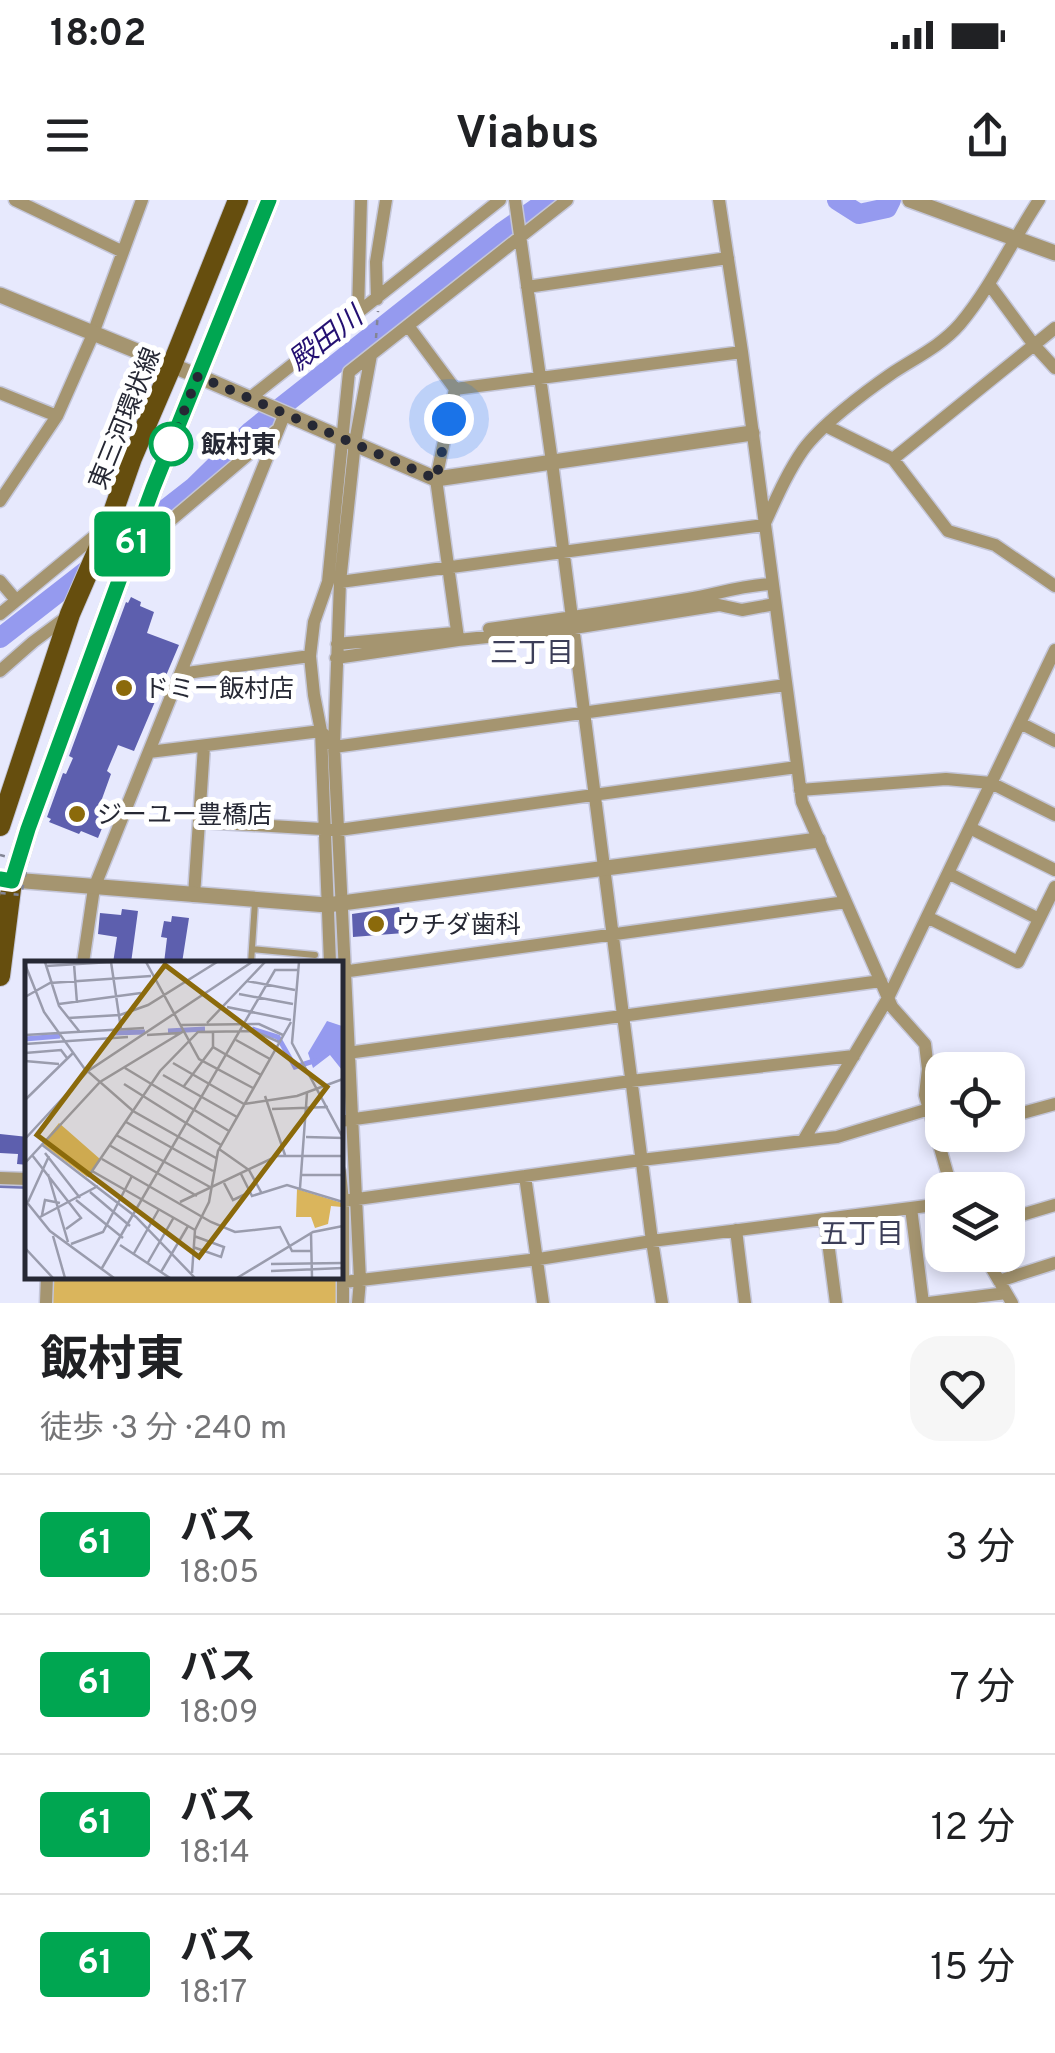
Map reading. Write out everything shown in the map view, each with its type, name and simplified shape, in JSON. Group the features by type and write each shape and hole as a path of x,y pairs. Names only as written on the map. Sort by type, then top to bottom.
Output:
{"main road":[{"name":"東三河環状線","path":"0,826 70,614 238,200"},
{"path":"0,976 4,884 28,829 153,488 268,200"}],"street":[{"path":"15,200 123,252"},
{"path":"0,500 57,416 142,200"},
{"path":"358,313 361,200"},
{"path":"377,304 376,262 386,200"},
{"path":"254,399 358,313 377,304 500,200"},
{"path":"516,200 662,1303"},
{"path":"332,830 310,656 314,622 328,582 349,439 373,348 409,326 519,232 566,200"},
{"path":"719,200 802,802 892,1007 925,1044 926,1052"},
{"path":"910,200 1055,252"},
{"path":"764,525 806,446 890,375 934,348 959,326 989,284 1038,200"},
{"path":"527,287 728,258"},
{"path":"989,284 1055,368"},
{"path":"0,295 349,439 436,479 752,433"},
{"path":"409,326 455,389 436,479 457,637"},
{"path":"893,458 1055,328"},
{"path":"455,389 742,352"},
{"path":"0,393 57,416"},
{"path":"83,961 94,888 285,412"},
{"path":"826,426 893,458 948,530 994,546 1055,586"},
{"path":"130,551 278,430"},
{"path":"342,961 332,830 349,439"},
{"path":"340,582 764,525"},
{"path":"0,614 107,527"},
{"path":"0,581 16,600"},
{"path":"573,623 747,585 772,584"},
{"path":"337,651 719,606 742,610 775,604"},
{"path":"0,670 70,614"},
{"path":"803,1141 888,998 1055,650"},
{"path":"180,674 310,656"},
{"path":"334,747 786,685"},
{"path":"1020,724 1055,741"},
{"path":"149,752 321,731"},
{"path":"321,731 334,747"},
{"path":"194,896 204,746"},
{"path":"200,822 332,830 797,767"},
{"path":"800,790 946,779 991,783 1055,815"},
{"path":"970,828 1055,870"},
{"path":"4,884 335,903 818,840"},
{"path":"948,873 1040,919"},
{"path":"927,917 1018,962 1055,887"},
{"path":"343,1303 347,1120 343,972 846,902"},
{"path":"330,961 335,903"},
{"path":"345,1053 881,981"},
{"path":"347,1120 854,1056"},
{"path":"1025,1112 1055,1104"},
{"path":"346,1201 642,1160 838,1138 925,1114"},
{"path":"525,1176 543,1303"},
{"path":"0,1178 25,1179"},
{"path":"346,1201 360,1280 358,1303"},
{"path":"1025,1214 1055,1205"},
{"path":"344,1282 925,1206"},
{"path":"911,1208 926,1303 1006,1292 1055,1263"},
{"path":"825,1219 836,1303"},
{"path":"736,1230 746,1303"},
{"path":"46,1303 47,1278"}],"lane":[{"path":"251,961 255,900"},
{"path":"252,949 315,955"}],"path":[{"path":"373,348 377,304"},
{"path":"0,855 28,862 21,896 4,884"}],"shaded area":[{"path":"50,1278 338,1278 338,1303 48,1303"}],"building":[{"name":"ドミー飯村店","path":"131,597 154,612 147,633 179,645 134,751 118,745 107,771 111,774 99,807 109,811 98,838 49,822 47,817 63,773 66,774 73,758 69,756"},
{"name":"ウチダ歯科","path":"399,907 404,933 353,937 352,914"},
{"path":"122,909 138,911 131,961 113,961 117,937 98,934 100,913 121,915"},
{"path":"172,916 189,918 182,961 164,961 167,938 161,937 164,921 171,922"},
{"path":"0,1134 25,1137 25,1165 17,1164 18,1154 0,1153"}],"waterway":[{"name":"殿田川","path":"0,638 194,487 251,431 548,200"},
{"path":"837,200 859,214 887,208 891,200"},
{"path":"0,1186 25,1187"}],"bus line":[{"name":"61","path":"0,879 12,881 142,517 269,200"}],"place":[{"name":"飯村東","path":"171,444"},
{"name":"ドミー飯村店","path":"124,688"},
{"name":"ジーユー豊橋店","path":"77,814"},
{"name":"ウチダ歯科","path":"376,924"}],"district":[{"name":"三丁目","path":"532,652"},
{"name":"五丁目","path":"862,1233"}],"route":[{"path":"171,444 198,376 436,479 449,419"}]}
